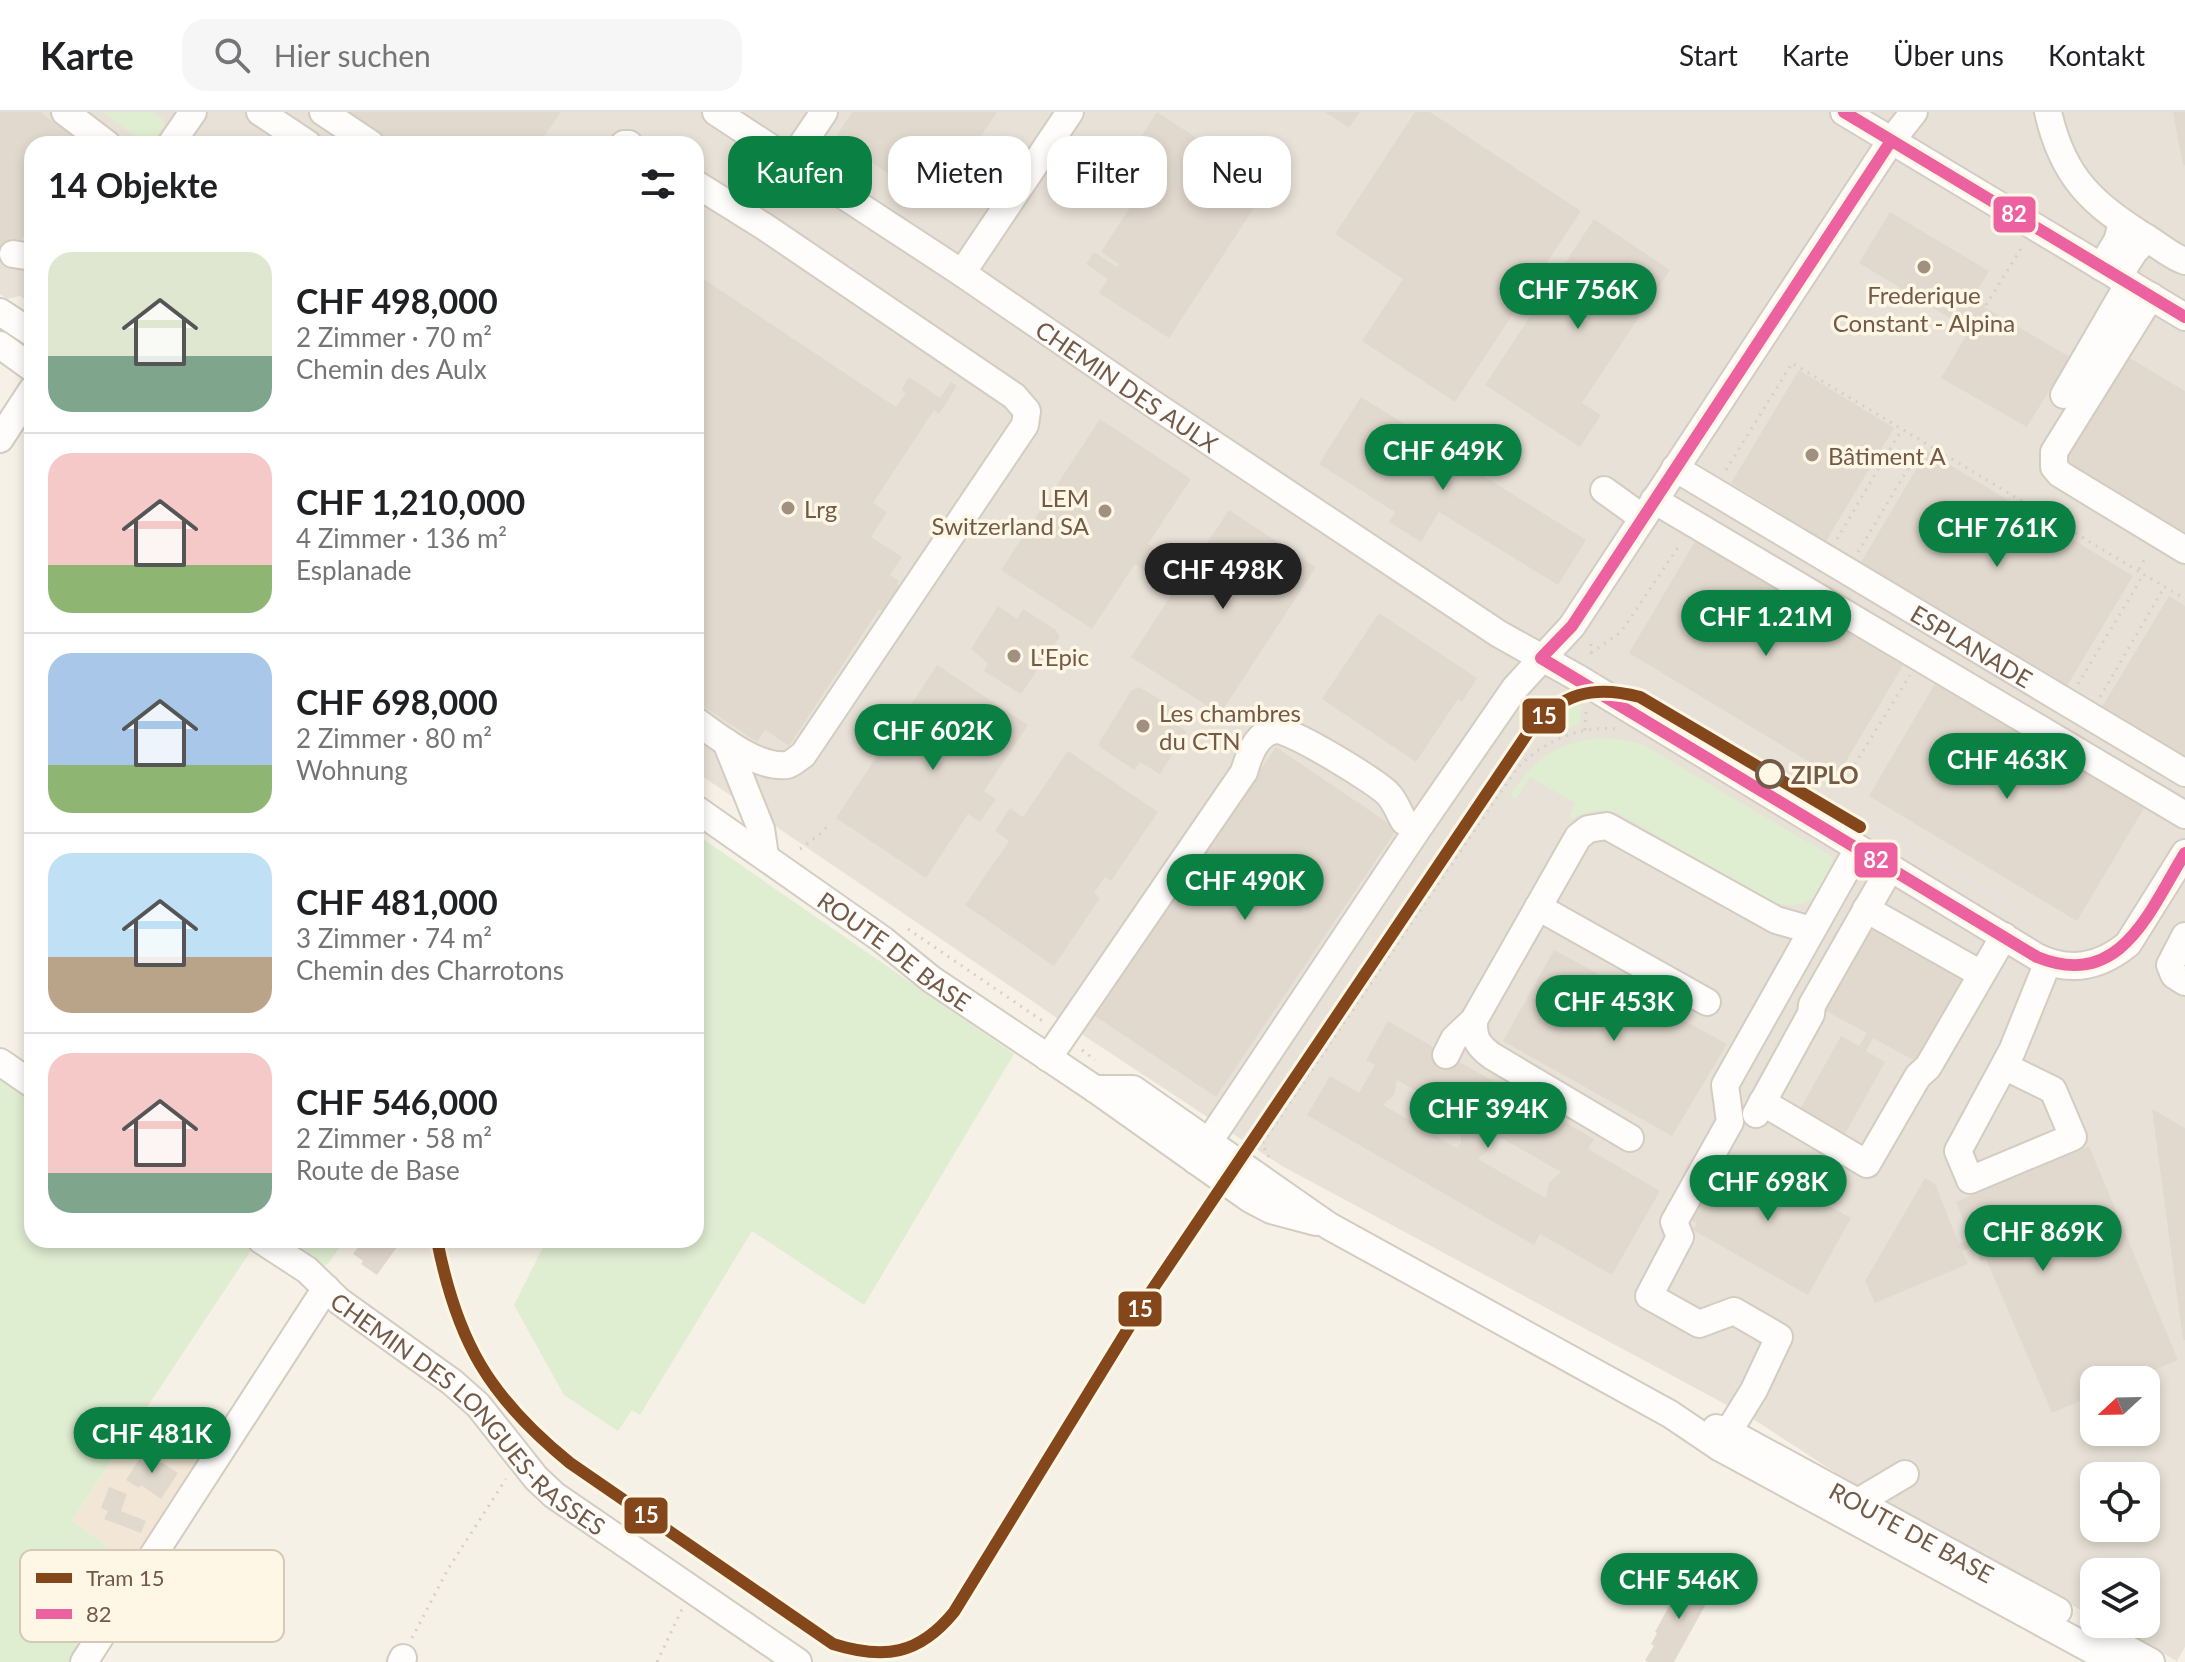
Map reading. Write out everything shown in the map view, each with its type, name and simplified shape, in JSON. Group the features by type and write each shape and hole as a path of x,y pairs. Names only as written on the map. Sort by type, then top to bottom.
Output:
{"street":[{"path":"65,112 96,136"},
{"path":"176,136 193,112"},
{"path":"323,112 359,136"},
{"name":"CHEMIN DES AULX","path":"716,112 753,136"},
{"path":"808,136 824,112"},
{"path":"962,273 1070,112"},
{"path":"1844,112 2185,317"},
{"path":"1203,1151 1411,826 1436,807 1515,688 1572,626 1891,141 1914,112"},
{"path":"2048,112 2058,147 2072,173 2094,201 2122,224 2185,261"},
{"path":"262,113 296,136"},
{"path":"704,189 1014,396 1027,411 1025,425 803,755 789,765 766,764 704,727"},
{"name":"CHEMIN DES AULX","path":"863,208 1499,634 2048,962"},
{"path":"2064,395 2125,281 2117,241 2122,224"},
{"path":"2147,238 2134,252 2125,281 2054,452 2054,467 2060,474 2185,550"},
{"path":"0,312 24,328"},
{"path":"0,439 24,402"},
{"name":"ESPLANADE","path":"1675,468 2185,773"},
{"name":"ESPLANADE","path":"1604,490 1694,524 2185,815"},
{"path":"1048,1058 1244,772 1255,746 1268,732 1280,729 1292,733 1388,794 1411,826"},
{"path":"726,742 761,829 765,856"},
{"path":"1324,770 1411,826"},
{"name":"ROUTE DE BASE","path":"704,814 883,940 931,979 1095,1089 1133,1089 1203,1151 1329,1226 1670,1414 1724,1439 1852,1509 2114,1662"},
{"path":"1446,1055 1454,1039 1474,1020 1578,837 1588,829 1607,826 1776,920 1811,930"},
{"path":"1724,1439 1754,1390 1779,1337 1734,1311 1699,1324 1649,1296 1680,1237 1674,1222 1730,1122 1725,1085 1858,849"},
{"path":"2004,1066 2053,1090 2073,1137 1970,1180 1958,1151 2004,1066 2048,962 2058,966 2085,966 2115,955 2176,888 2185,853"},
{"path":"1890,868 1759,1108 1867,1164 2004,936"},
{"path":"1538,907 1707,1002"},
{"path":"1866,909 1981,974"},
{"path":"2185,936 2170,965 2174,975 2185,982"},
{"path":"1474,1020 1473,1033 1480,1047 1630,1138"},
{"path":"0,1062 24,1078"},
{"name":"CHEMIN DES LONGUES-RASSES","path":"273,1248 307,1270 339,1301 461,1389 554,1495 798,1662"},
{"path":"156,1550 326,1288"},
{"path":"1852,1509 1905,1474"},
{"name":"ROUTE DE BASE","path":"1852,1509 2150,1661"},
{"path":"84,1662 97,1642"}],"path":[{"path":"1986,305 2034,227"},
{"path":"1713,491 1792,363 2185,599"},
{"path":"1836,564 1902,429"},
{"path":"1836,564 1924,442"},
{"path":"1591,638 1591,653 1621,632 1694,524"},
{"path":"2138,570 2146,557"},
{"path":"2078,709 2144,574"},
{"path":"2078,709 2165,586"},
{"path":"1842,785 1920,658"},
{"path":"1272,1161 1262,1144 1517,768 1536,751 1569,734 1602,728 1623,730"},
{"path":"800,849 829,825"},
{"path":"905,927 1098,1062"},
{"path":"402,1660 422,1615 454,1559 505,1481 522,1462"},
{"path":"657,1662 693,1588"}],"shaded area":[{"name":"ZIPLO","path":"0,112 2185,112 2185,1647 2177,1661 2134,1638 2160,1638 2160,1558 2080,1558 2080,1609 1882,1503 1753,1419 1282,1166 1057,1018 704,777 704,136 24,136 24,299 20,296 7,299 0,294"},
{"path":"146,1410 217,1453 156,1550 111,1550 72,1520"}],"green space":[{"path":"103,112 152,112 163,119 164,126 157,136 135,136"},
{"path":"1578,700 1580,723 1551,736 1540,727 1551,714"},
{"path":"1595,738 1642,744 1833,857 1820,889 1814,897 1798,905 1773,902 1618,813 1595,811 1573,819 1569,817 1575,803 1530,777 1516,799 1510,795 1545,756 1567,745"},
{"path":"704,840 1014,1054 864,1305 752,1231 640,1415 632,1410 618,1431 564,1395 514,1305 542,1248 704,1248"},
{"path":"0,1077 24,1093 24,1248 252,1249 72,1520 111,1550 20,1550 20,1642 89,1642 76,1662 0,1662"},
{"path":"291,1248 339,1248 328,1264 319,1267"}],"building":[{"path":"0,112 43,112 73,136 24,136 24,235 6,261 0,257"},
{"path":"333,112 561,112 544,136 369,136"},
{"path":"852,112 997,112 981,136 888,136 888,174 872,163 872,136 836,136"},
{"path":"1157,112 1194,136 1183,136 1183,208 1254,208 1169,338 1099,293 1108,279 1086,264 1094,252 1117,267 1119,264 1101,252 1130,208 1167,208 1167,136 1141,136"},
{"path":"1325,112 1360,112 1349,128"},
{"path":"1415,112 1430,112 1581,211 1455,402 1362,341 1403,279 1335,234"},
{"path":"2173,112 2185,112 2183,166"},
{"path":"1890,212 1989,271 1974,296 1986,305 1984,307 2070,357 2027,427 1941,378 1973,324 1962,316 1958,323 1859,263"},
{"path":"1594,219 1670,270 1582,403 1601,415 1580,447 1485,385"},
{"name":"Lrg","path":"704,279 896,407 906,393 901,390 909,377 940,398 951,382 957,386 939,414 934,410 873,503 887,512 871,537 902,557 890,575 899,581 897,584 901,587 884,612 879,609 789,746 765,730 757,742 704,707"},
{"path":"2123,354 2185,391 2185,545 2055,468"},
{"name":"Bâtiment A","path":"1799,370 1894,428 1826,541 1731,483"},
{"path":"1361,397 1434,442 1427,454 1436,460 1442,450 1586,540 1558,585 1439,512 1421,542 1389,522 1395,512 1319,464"},
{"name":"LEM Switzerland SA","path":"1100,419 1191,479 1148,544 1161,553 1148,573 1135,564 1092,629 1001,570"},
{"path":"1927,451 2133,576 2067,686 1861,562"},
{"path":"1229,510 1316,567 1220,714 1131,657 1174,591 1161,583 1175,563 1188,571"},
{"path":"1697,538 1904,664 1836,778 1629,653"},
{"path":"2169,596 2185,606 2185,757 2102,707"},
{"name":"L'Epic","path":"998,606 1017,619 1023,609 1056,630 1060,637 1021,694 984,671 988,663 971,649"},
{"path":"1379,613 1477,678 1462,702 1458,699 1416,762 1322,699"},
{"path":"937,665 1028,725 984,791 996,799 980,822 968,814 926,878 836,818"},
{"path":"1937,680 2146,805 2077,921 1869,796"},
{"name":"Les chambres du CTN","path":"1139,687 1176,709 1169,719 1187,732 1160,774 1140,762 1134,770 1100,747 1099,743 1131,691"},
{"path":"1276,747 1397,829 1216,1097 1092,1014"},
{"path":"1068,751 1158,812 1111,881 1105,877 1094,893 1100,898 1054,966 965,905 1009,841 995,831 1010,808 1023,817"},
{"path":"1869,925 1912,949 1911,952 1921,957 1923,954 1969,980 1921,1064 1873,1038 1866,1051 1885,1062 1845,1134 1800,1109 1841,1036 1859,1046 1867,1033 1822,1009"},
{"path":"1554,950 1727,1044 1672,1136 1503,1041"},
{"path":"1388,1021 1594,1139 1588,1149 1660,1191 1612,1275 1540,1234 1534,1245 1307,1115 1330,1076 1359,1093 1375,1065 1366,1060","holes":["1397,1080 1472,1122 1461,1133 1457,1148 1383,1105 1394,1095","1493,1133 1561,1172 1549,1183 1546,1198 1478,1159 1488,1150"]},
{"path":"2152,1109 2185,1128 2185,1340 2183,1340"},
{"path":"2089,1146 2178,1360 2160,1368 2080,1366 2080,1401 2052,1413 1986,1259 1981,1261 1975,1246 1962,1251 1968,1264 1875,1303 1865,1281 1925,1178 1935,1184 1959,1244 1971,1239 1956,1202"},
{"path":"1737,1155 1851,1218 1808,1295 1693,1230 1697,1223 1687,1218 1719,1161 1731,1167"},
{"path":"357,1248 396,1248 377,1275 353,1254"},
{"path":"144,1451 178,1473 161,1499 141,1485 139,1488 126,1480"},
{"path":"109,1487 127,1494 121,1511 146,1521 141,1533 104,1519 108,1511 101,1508"},
{"path":"1686,1575 1713,1591 1674,1662 1648,1662 1645,1660 1654,1646 1651,1644 1655,1632"}],"tram line":[{"name":"15","path":"439,1248 455,1309 481,1365 518,1415 542,1439 570,1463 833,1644 868,1652 900,1650 928,1637 954,1612 1150,1293 1529,731 1541,718 1566,701 1592,692 1640,697 1860,827"},
{"path":"1862,817 2029,918"}],"transit line":[{"name":"82","path":"1844,112 2185,317"},
{"name":"82","path":"1541,658 1572,626 1891,141"},
{"name":"82","path":"1541,658 2037,957 2066,965 2090,963 2111,954 2129,940 2144,920 2185,853"}],"place":[{"name":"Frederique Constant - Alpina","path":"1924,267"},
{"name":"Bâtiment A","path":"1812,455"},
{"name":"Lrg","path":"788,508"},
{"name":"LEM Switzerland SA","path":"1105,511"},
{"name":"L'Epic","path":"1014,656"},
{"name":"Les chambres du CTN","path":"1143,726"},
{"name":"ZIPLO","path":"1770,774"}]}
